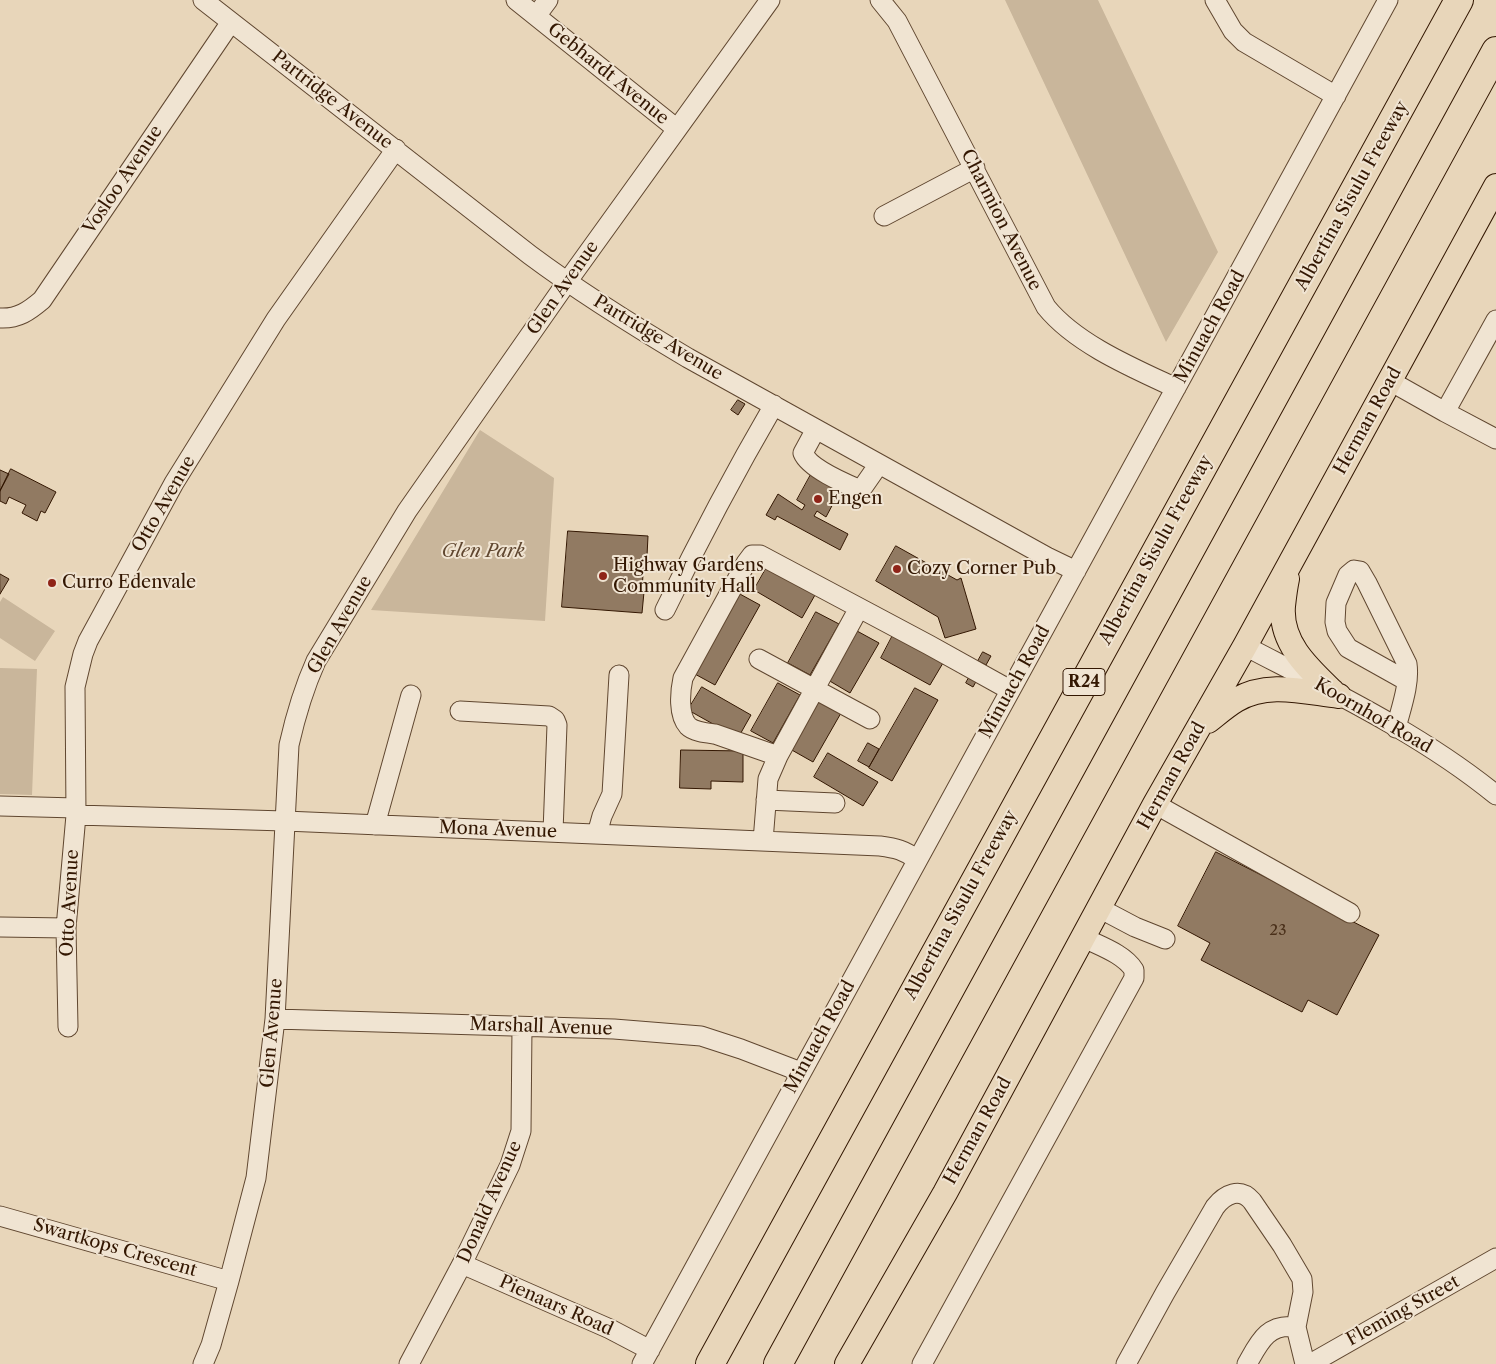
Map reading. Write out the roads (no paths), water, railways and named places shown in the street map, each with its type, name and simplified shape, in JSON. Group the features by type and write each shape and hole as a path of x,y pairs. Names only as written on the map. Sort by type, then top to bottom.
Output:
{"highway":[{"name":"Albertina Sisulu Freeway","path":"710,1364 1459,0"},
{"path":"778,1364 1496,52"}],"main road":[{"name":"Herman Road","path":"846,1364 945,1193 1155,804 1245,646 1496,186"},
{"path":"1288,565 1283,608 1287,634 1292,647 1302,661 1335,694"},
{"path":"1200,727 1236,700 1260,690 1274,688 1335,694"}],"street":[{"name":"Partridge Avenue","path":"203,0 566,282 642,331 774,406 1047,557 1076,571"},
{"name":"Gebhardt Avenue","path":"516,0 677,129"},
{"path":"536,16 548,0"},
{"name":"Glen Avenue","path":"203,1364 211,1345 256,1178 276,1019 289,745 297,707 316,661 407,511 566,282 770,0"},
{"name":"Charmion Avenue","path":"880,0 897,21 1046,307 1072,332 1125,364 1176,388"},
{"path":"1215,0 1233,31 1244,42 1336,96"},
{"name":"Minuach Road","path":"646,1357 1388,0"},
{"name":"Vosloo Avenue","path":"0,318 14,318 23,314 42,300 231,22"},
{"name":"Otto Avenue","path":"68,1027 66,928 76,812 75,687 83,654 88,641 174,482 276,319 396,149"},
{"path":"884,216 974,168"},
{"path":"1446,412 1496,320"},
{"path":"1390,381 1496,439"},
{"path":"665,610 736,472 774,406"},
{"path":"816,429 803,453 805,458 817,468 858,489 864,487 878,464"},
{"path":"778,756 715,734 700,732 688,726 682,715 681,693 683,678 752,555 756,554 1010,690"},
{"path":"1396,728 1407,681 1408,672 1405,658 1367,583 1360,571 1354,570 1348,575 1336,603 1335,622 1340,635 1345,644 1353,651 1407,681"},
{"path":"763,841 768,778 778,756 859,608"},
{"name":"Koornhof Road","path":"1245,646 1396,728 1454,764 1496,795"},
{"path":"759,658 870,719"},
{"path":"597,834 602,816 612,794 619,675"},
{"path":"376,825 411,695"},
{"path":"460,711 549,716 555,720 557,725 553,832"},
{"path":"766,800 835,803"},
{"path":"1155,804 1350,913"},
{"name":"Mona Avenue","path":"0,806 76,812 890,847 907,852 917,860"},
{"path":"1099,908 1135,927 1166,939"},
{"path":"0,927 66,928"},
{"path":"922,1364 1134,978 1135,972 1132,967 1114,954 1084,938"},
{"name":"Marshall Avenue","path":"276,1019 614,1030 701,1036 801,1072"},
{"name":"Donald Avenue","path":"409,1364 462,1264 510,1165 521,1132 522,1027"},
{"path":"1126,1364 1215,1207 1220,1201 1239,1193 1247,1195 1252,1201 1282,1245 1302,1279 1303,1292 1296,1327 1305,1364"},
{"name":"Swartkops Crescent","path":"0,1216 229,1280"},
{"name":"Fleming Street","path":"1310,1364 1496,1258"},
{"name":"Pienaars Road","path":"462,1264 610,1330 646,1357"},
{"path":"1247,1364 1258,1344 1269,1332 1283,1327 1296,1327"}],"place":[{"name":"Engen","path":"818,499"},
{"name":"Cozy Corner Pub","path":"897,569"},
{"name":"Highway Gardens Community Hall","path":"603,576"},
{"name":"Curro Edenvale","path":"52,583"}],"park label":[{"name":"Glen Park","path":"483,552"}]}
